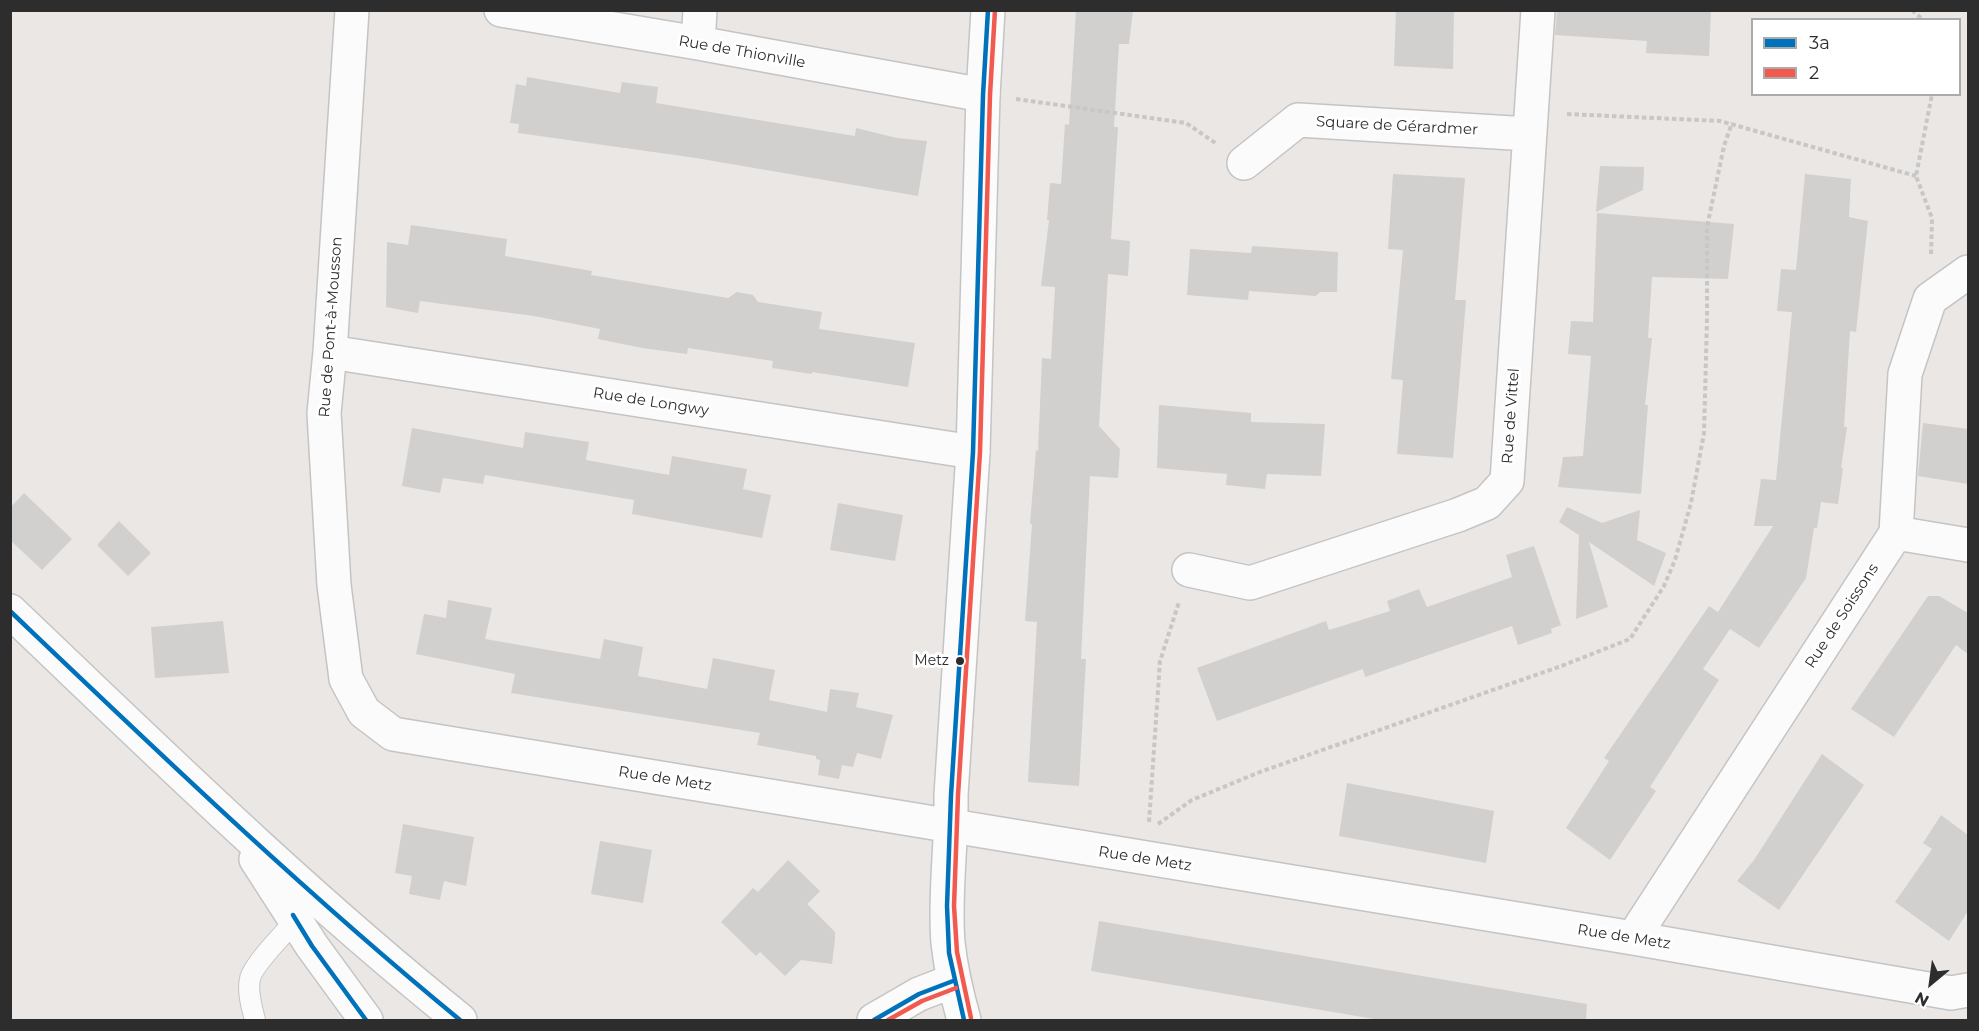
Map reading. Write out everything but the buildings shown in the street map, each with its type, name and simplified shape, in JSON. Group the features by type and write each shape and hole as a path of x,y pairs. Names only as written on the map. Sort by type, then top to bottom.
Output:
{"street":[{"name":"Rue de Pont-à-Mousson","path":"346,679 334,585 324,413 352,10"},
{"name":"Rue de Thionville","path":"501,10 984,95"},
{"path":"698,44 700,10"},
{"path":"964,1020 953,981 948,942 947,896 951,795 973,452 988,10"},
{"name":"Rue de Vittel","path":"1189,570 1250,583 1458,515 1487,503 1506,481 1538,10"},
{"name":"Square de Gérardmer","path":"1244,163 1298,120 1530,123"},
{"path":"1930,299 1968,272"},
{"name":"Rue de Soissons","path":"1633,938 1896,532 1905,374 1930,299"},
{"name":"Rue de Longwy","path":"330,352 973,452"},
{"path":"1896,532 1968,545"},
{"path":"10,611 230,820 307,909 402,974 460,1020"},
{"name":"Rue de Metz","path":"346,679 364,712 393,734 951,826 1147,845 1633,938 1951,993 1968,990"},
{"path":"307,909 312,946 366,1020"},
{"path":"874,1020 919,994 953,981"}],"lane":[{"path":"255,1020 250,998 250,979 256,964 307,909"}],"path":[{"path":"984,95 1186,123 1244,163"},
{"path":"1930,299 1932,218 1916,176 1932,96"},
{"path":"1530,123 1720,121 1916,176"},
{"path":"1147,845 1192,800 1260,772 1563,665 1630,639 1675,561 1691,503 1704,433 1707,227 1724,146 1732,123"},
{"path":"1147,845 1160,661 1189,570"}],"transit line":[{"name":"3a","path":"964,1020 949,953 947,906 951,795 973,452 983,95 988,10"},
{"name":"2","path":"971,1018 957,952 954,906 958,795 980,452 990,95 995,10"},
{"name":"3a","path":"10,611 287,871 460,1020"},
{"name":"3a","path":"293,915 312,946 366,1020"},
{"name":"3a","path":"874,1020 919,994 953,981"},
{"name":"2","path":"888,1020 922,1001 956,988"}],"place":[{"name":"Metz","path":"960,661"}]}
